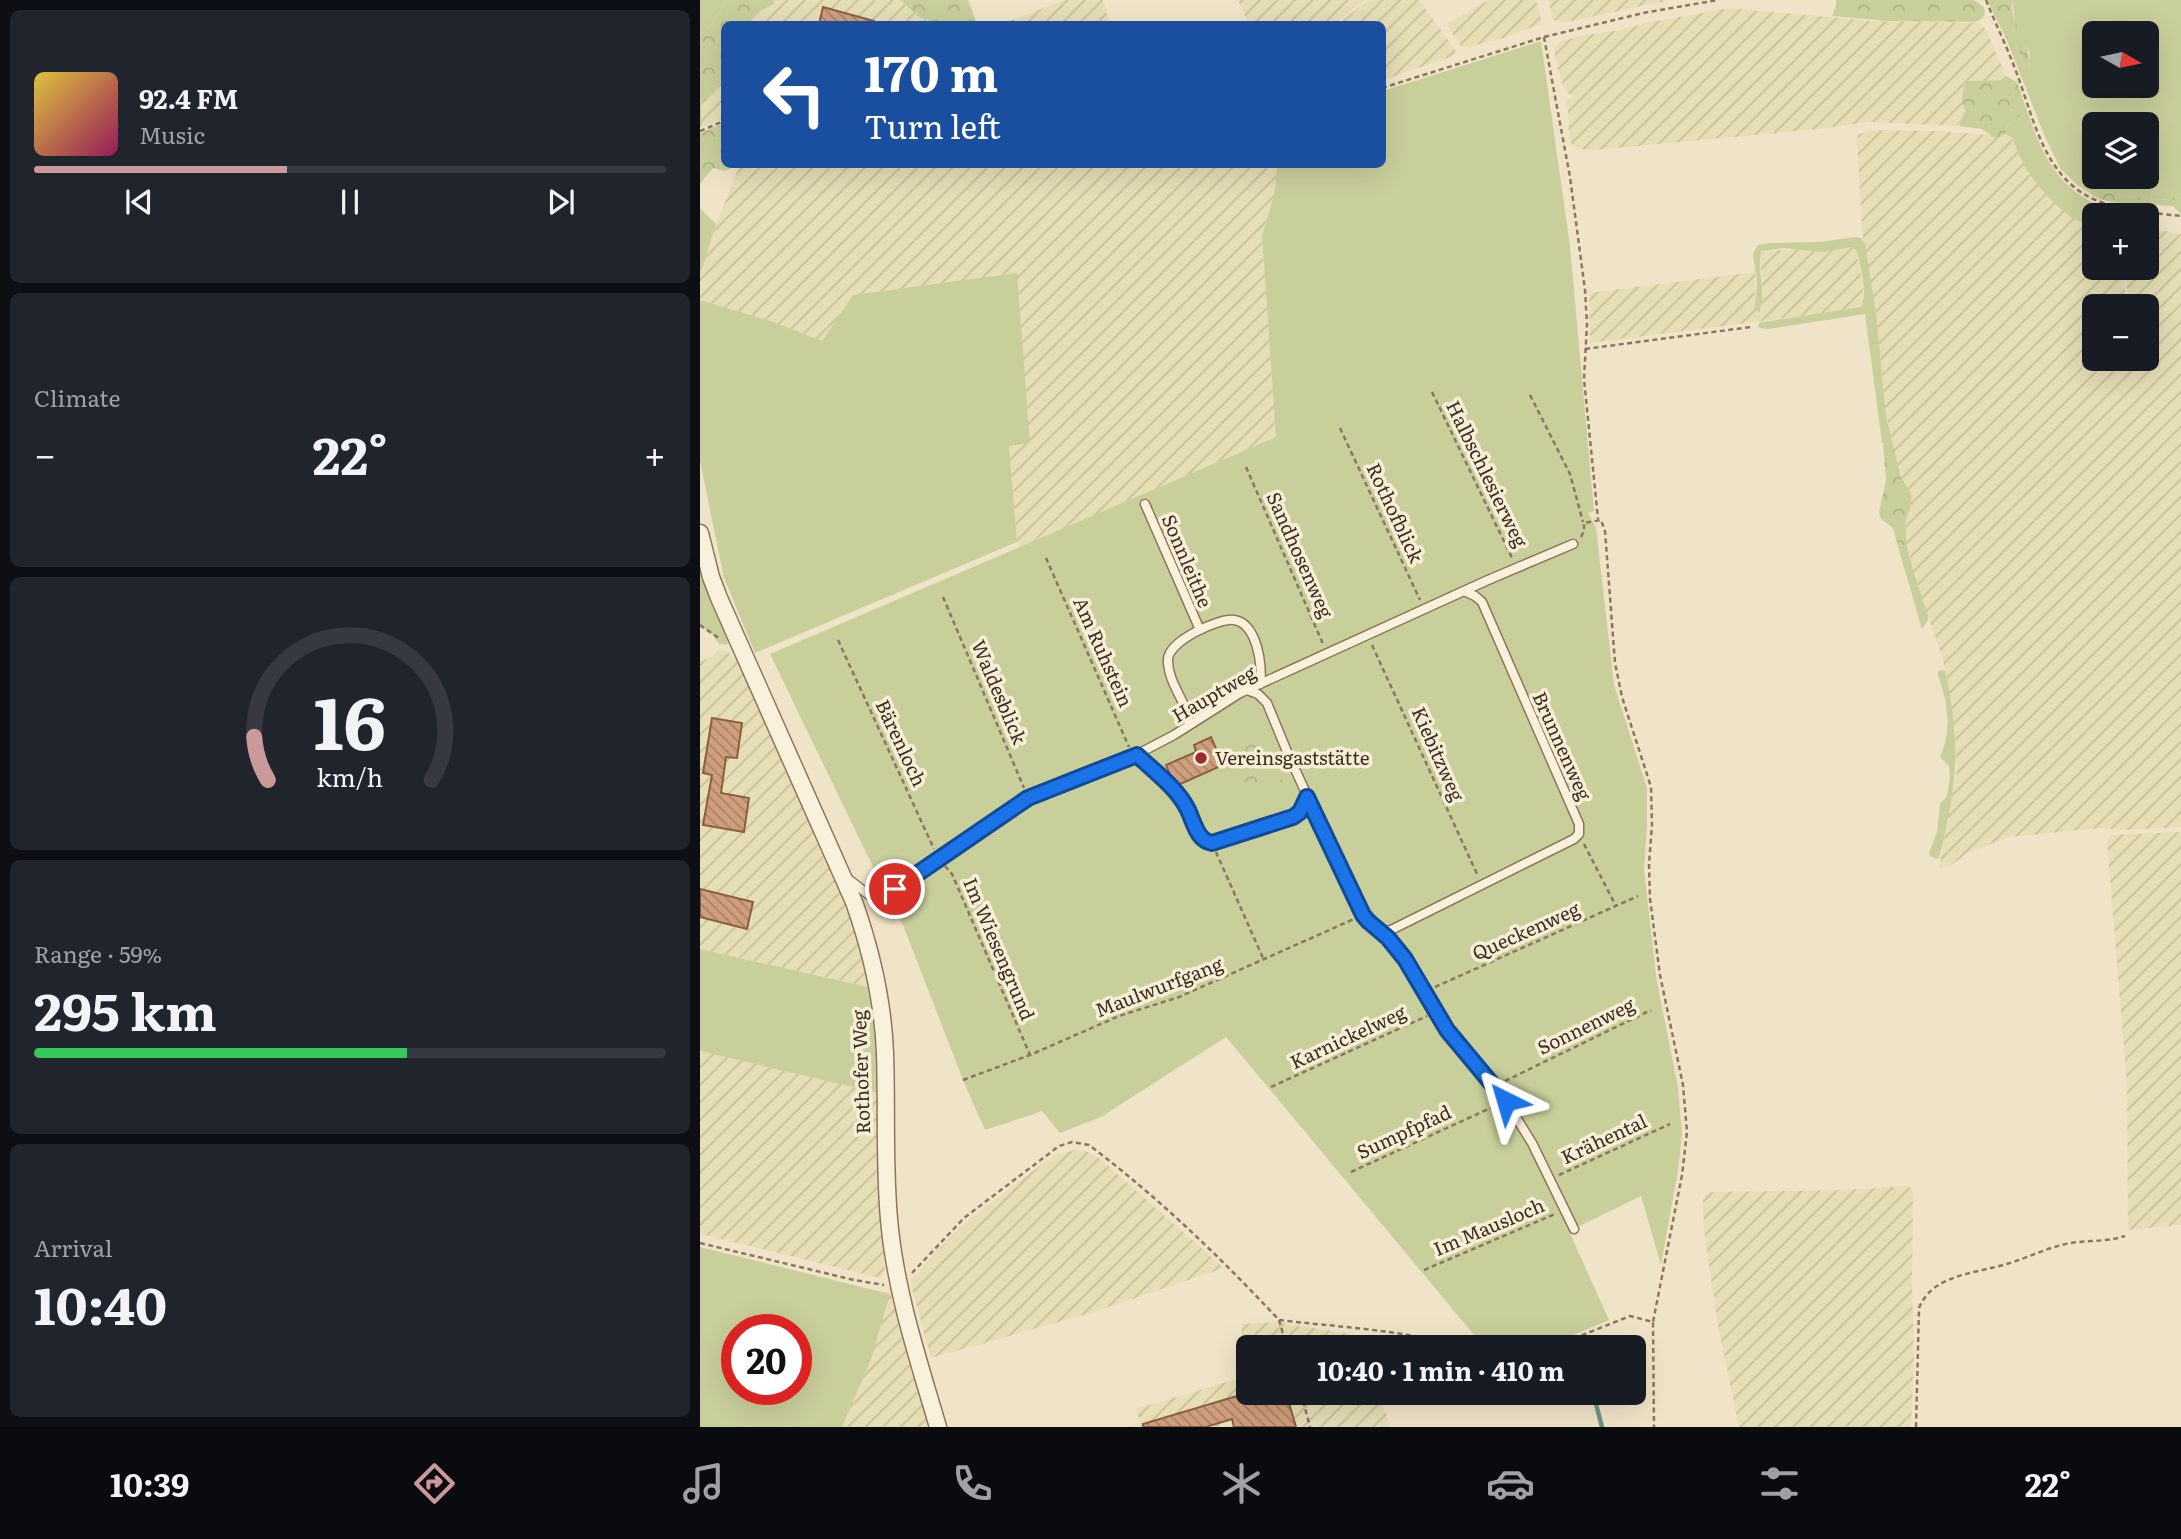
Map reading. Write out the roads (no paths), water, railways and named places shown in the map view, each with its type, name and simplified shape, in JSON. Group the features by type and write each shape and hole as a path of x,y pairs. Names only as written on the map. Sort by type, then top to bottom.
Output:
{"street":[{"name":"Rothofer Weg","path":"700,533 719,598 842,874 869,946 882,1013 889,1219 898,1284 937,1427"}],"lane":[{"name":"Sonnleithe","path":"1145,504 1200,630"},
{"name":"Hauptweg","path":"842,874 878,902 1028,798 1135,756 1247,690 1573,544"},
{"name":"Brunnenweg","path":"1381,932 1391,930 1482,885 1579,834 1579,824 1482,602 1466,592"},
{"path":"1189,725 1187,711 1171,676 1168,658 1175,645 1200,630 1228,620 1247,626 1261,662 1260,684"},
{"path":"1247,690 1258,694 1267,703 1307,797 1363,915 1405,959 1461,1048 1506,1101 1532,1143 1574,1229"},
{"path":"1135,756 1175,790 1199,834 1205,841 1212,843 1293,817 1300,812 1307,797"}],"waterway":[{"path":"1596,1405 1602,1427"}],"place":[{"name":"Vereinsgaststätte","path":"1201,758"}]}
